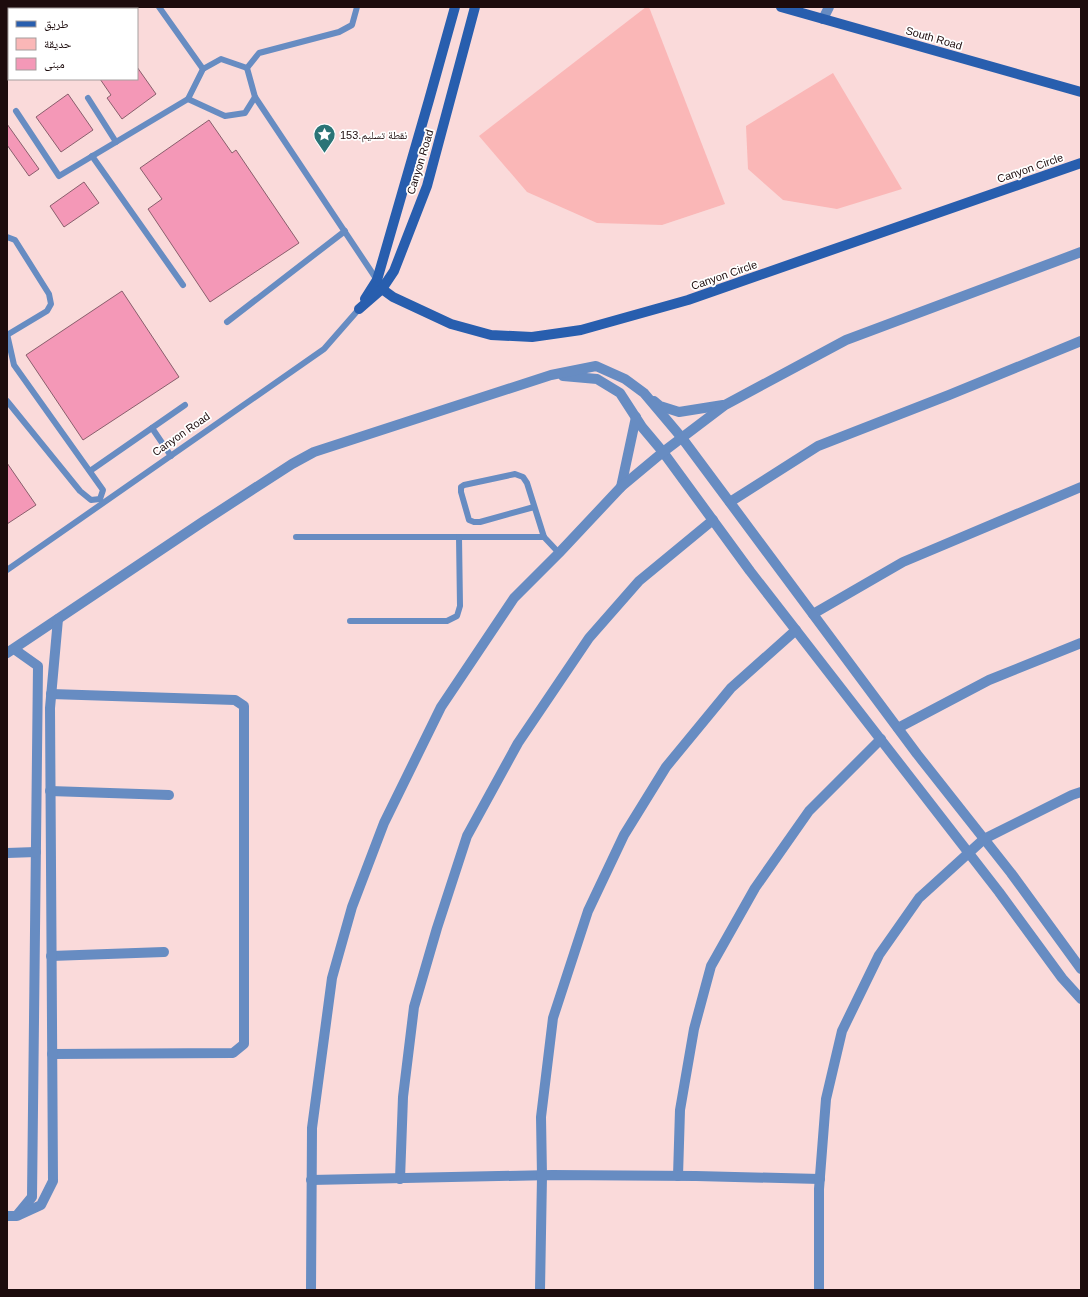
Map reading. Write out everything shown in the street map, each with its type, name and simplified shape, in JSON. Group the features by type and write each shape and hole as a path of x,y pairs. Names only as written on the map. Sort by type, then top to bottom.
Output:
{"main road":[{"name":"Canyon Road","path":"379,284 455,7"},
{"name":"Canyon Road","path":"359,309 379,284 394,271 427,186 475,7"},
{"name":"South Road","path":"781,7 1081,92"},
{"name":"Canyon Circle","path":"379,284 393,297 451,324 491,335 532,337 581,330 688,300 1081,163"}],"street":[{"path":"824,19 829,7"},
{"path":"311,1290 312,1128 332,978 352,906 384,823 441,706 514,598 621,487 663,452 725,405 846,340 1081,252"},
{"path":"730,502 818,446 949,395 1081,341"},
{"path":"12,1216 32,1197 38,666 10,651 204,521 292,464 314,452 551,375 596,366 625,379 660,406 679,412 725,405"},
{"path":"551,375 597,379 620,393 642,427 663,452 750,571 999,892 1062,978 1081,999"},
{"path":"644,393 682,438 898,728 1011,873 1081,969"},
{"path":"621,487 636,417"},
{"path":"813,614 903,562 1081,487"},
{"path":"400,1179 403,1097 414,1007 437,928 467,836 518,743 589,638 639,581 713,520"},
{"path":"12,1216 41,1206 53,1181 50,708 58,619"},
{"path":"540,1290 542,1176 541,1117 552,1018 588,911 624,835 666,767 731,688 796,630"},
{"path":"898,728 989,680 1081,643"},
{"path":"51,694 235,700 244,706 244,1044 234,1053 52,1054"},
{"path":"678,1176 680,1110 694,1029 711,966 755,888 809,811 881,739"},
{"path":"50,791 169,795"},
{"path":"819,1290 820,1179 826,1099 842,1031 879,955 919,898 984,839 1072,795 1081,792"},
{"path":"7,853 36,852"},
{"path":"52,956 164,952"},
{"path":"311,1180 542,1176 678,1176 820,1179"}],"lane":[{"path":"159,7 203,69"},
{"path":"247,68 259,52 339,32 352,25 357,7"},
{"path":"16,111 59,176 188,99 203,69 221,59 247,68"},
{"path":"247,68 255,98 379,284"},
{"path":"88,98 116,142"},
{"path":"188,99 226,116 245,113 255,98"},
{"path":"92,156 182,285"},
{"path":"227,322 345,232"},
{"path":"7,237 15,240 49,294 51,304 47,311 7,335 14,365 109,499"},
{"name":"Canyon Road","path":"7,570 324,350 359,309"},
{"path":"7,401 80,491 97,507"},
{"path":"90,471 184,406"},
{"path":"152,428 171,456"},
{"path":"534,506 480,522 474,522 469,520 461,487 464,485 515,474 523,477 527,483 544,537 559,553"},
{"path":"91,500 100,499 103,490"},
{"path":"296,537 544,537"},
{"path":"350,621 447,621 457,616 460,606 459,537"}],"green space":[{"path":"646,7 649,7 725,204 662,225 597,223 527,192 479,136"},
{"path":"833,73 902,189 837,209 783,200 748,169 746,126"}],"building":[{"path":"138,68 156,94 122,119 107,98 111,95 101,80 138,80"},
{"path":"68,94 93,130 61,152 36,117"},
{"path":"209,120 232,153 236,150 299,243 210,302 148,209 162,199 140,168"},
{"path":"7,124 39,169 29,176 7,145"},
{"path":"84,182 99,203 64,227 50,206"},
{"path":"122,291 179,377 83,440 26,355"},
{"path":"7,463 36,505 7,524"}],"place":[{"name":"نقطة تسليم.153","path":"324,154"}]}
